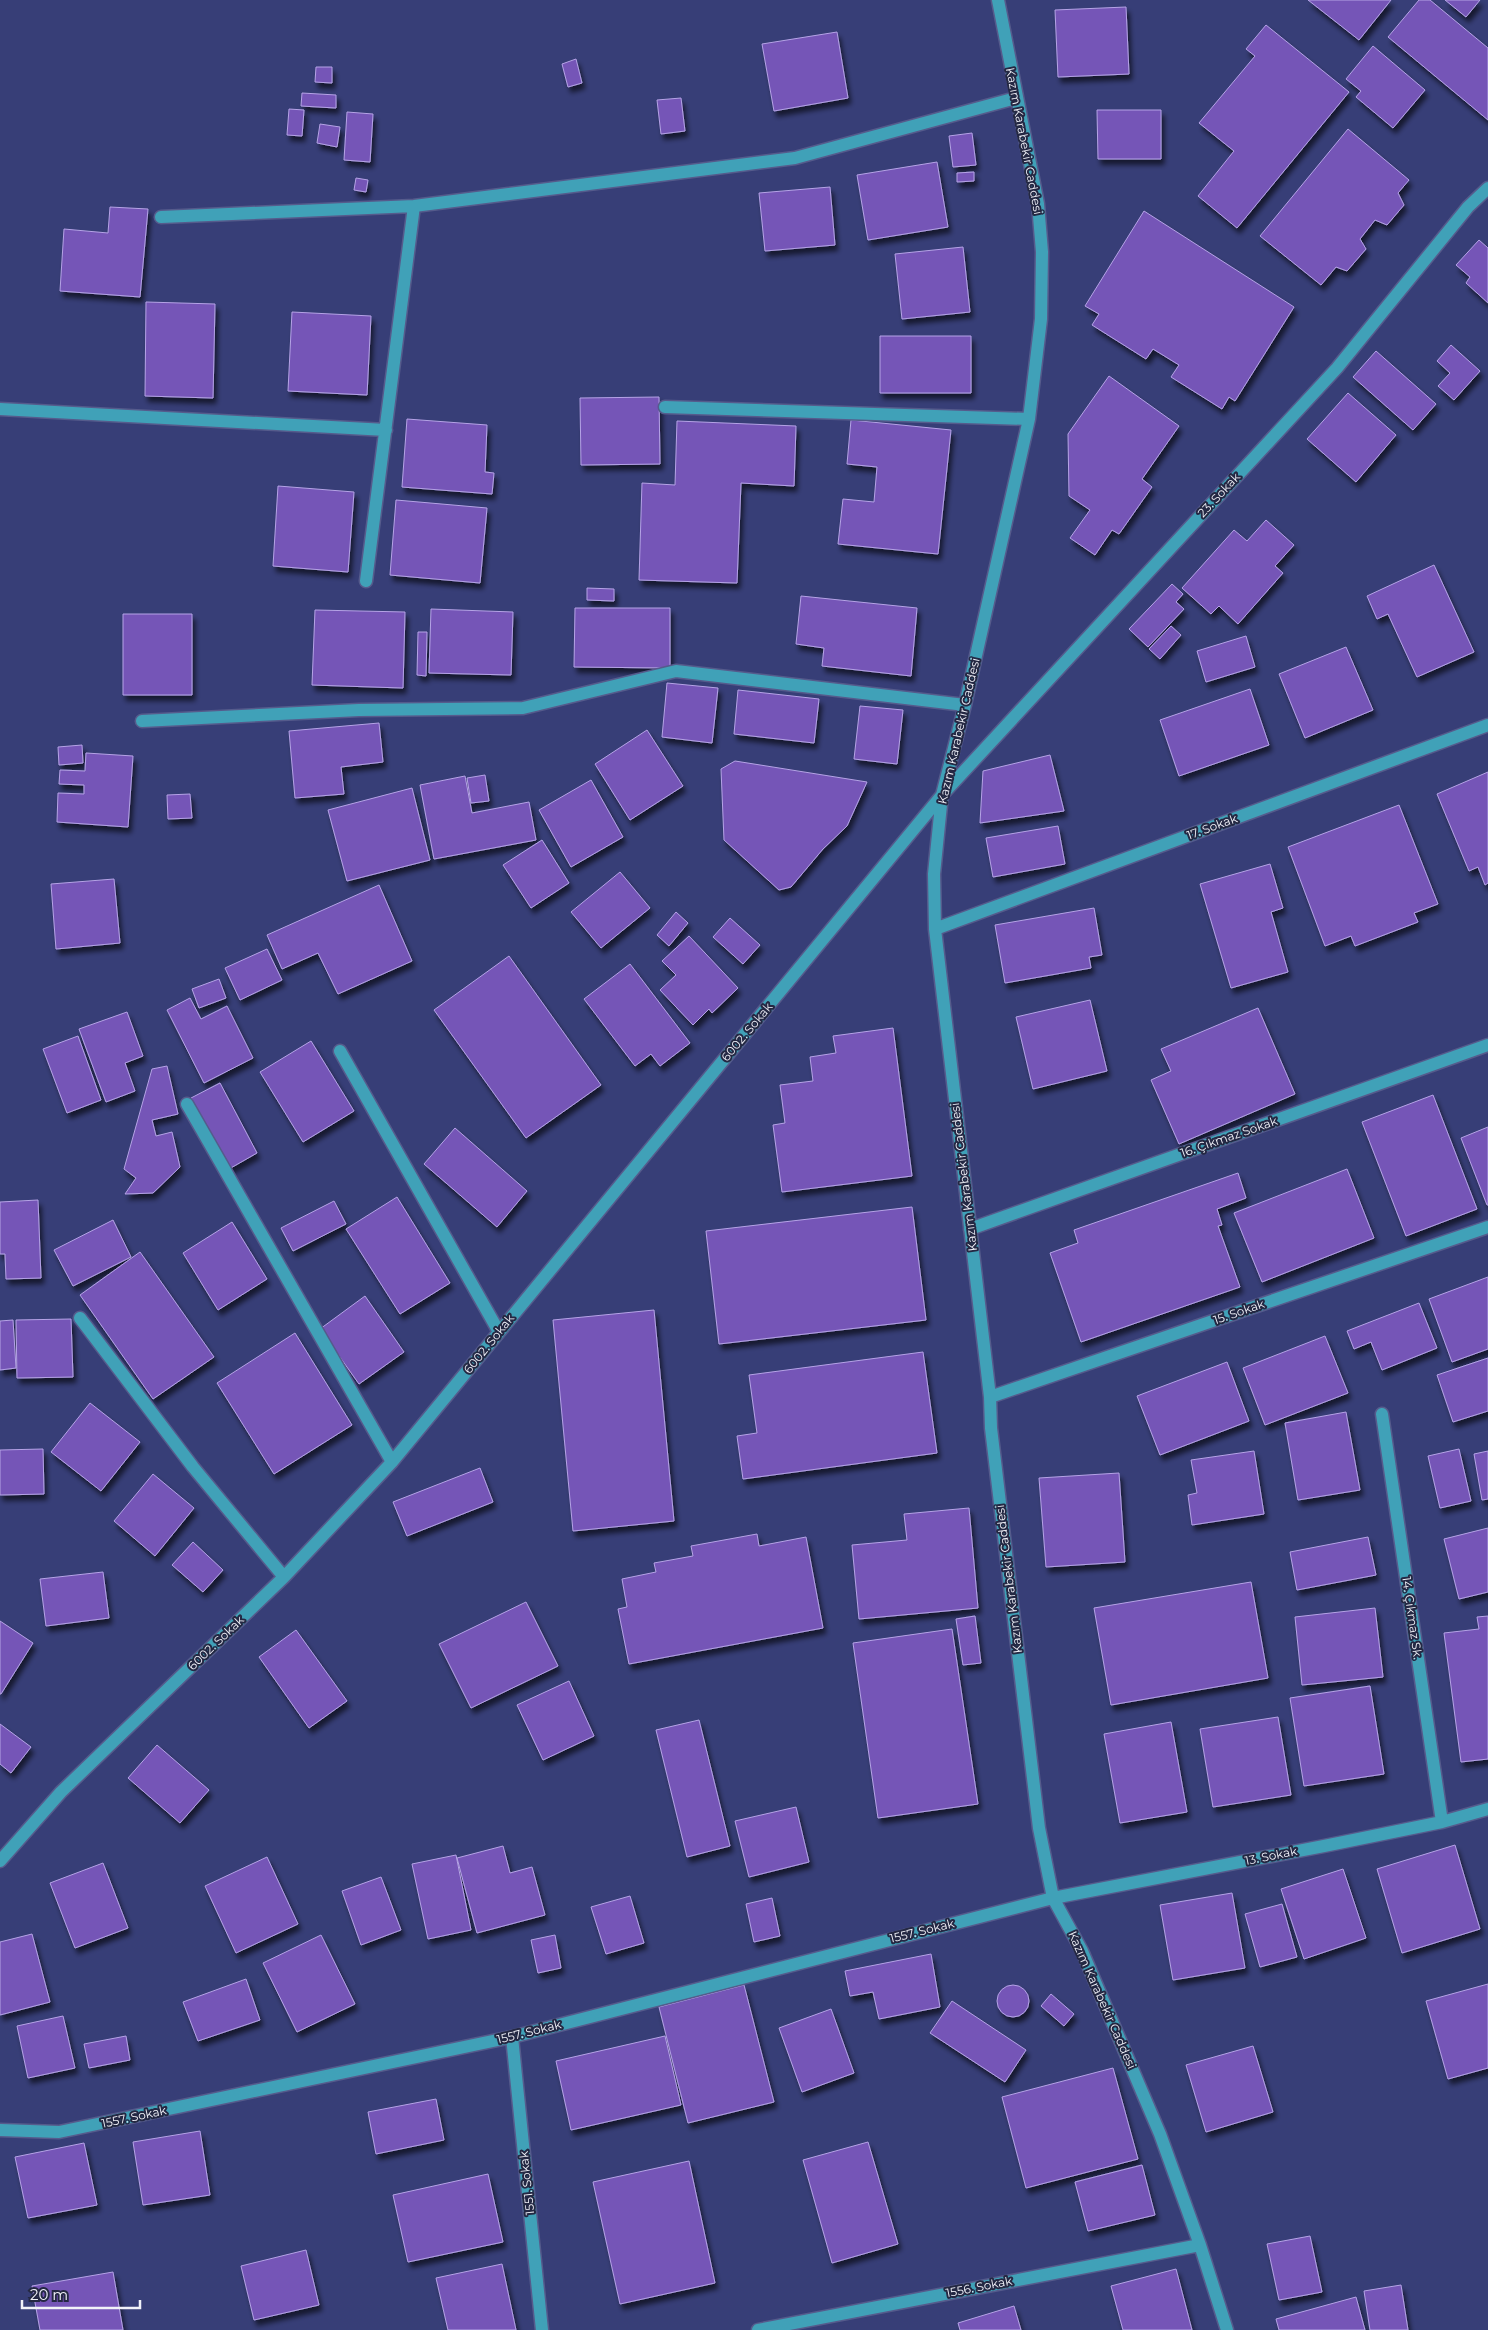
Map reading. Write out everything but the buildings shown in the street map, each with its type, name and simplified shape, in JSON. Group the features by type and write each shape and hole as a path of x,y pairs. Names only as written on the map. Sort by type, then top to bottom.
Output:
{"street":[{"name":"Kazım Karabekir Caddesi","path":"998,0 1038,204 1042,252 1041,319 1029,419 965,705 942,795 934,874 935,929 990,1397 991,1428 1039,1828 1053,1898 1082,1951 1160,2134 1200,2244 1227,2330"},
{"path":"161,217 414,206 795,158 1016,98"},
{"name":"23. Sokak","path":"942,795 1337,368 1468,206 1488,188"},
{"path":"366,582 414,206"},
{"path":"665,407 1029,419"},
{"path":"0,409 386,430"},
{"path":"142,722 359,710 523,708 676,671 965,705"},
{"name":"17. Sokak","path":"935,929 1488,725"},
{"name":"6002. Sokak","path":"0,1861 61,1792 284,1577 392,1462 942,795"},
{"name":"16. Çıkmaz Sokak","path":"970,1229 1488,1045"},
{"path":"340,1051 499,1332"},
{"path":"187,1104 392,1462"},
{"name":"15. Sokak","path":"990,1397 1488,1227"},
{"path":"80,1318 193,1467 284,1577"},
{"name":"14. Çıkmaz Sk.","path":"1382,1414 1442,1822"},
{"name":"13. Sokak","path":"1053,1898 1442,1822 1488,1810"},
{"name":"1557. Sokak","path":"0,2130 59,2132 512,2037 1053,1898"},
{"name":"1551. Sokak","path":"512,2037 542,2330"},
{"name":"1556. Sokak","path":"758,2330 823,2324 1200,2244"}]}
